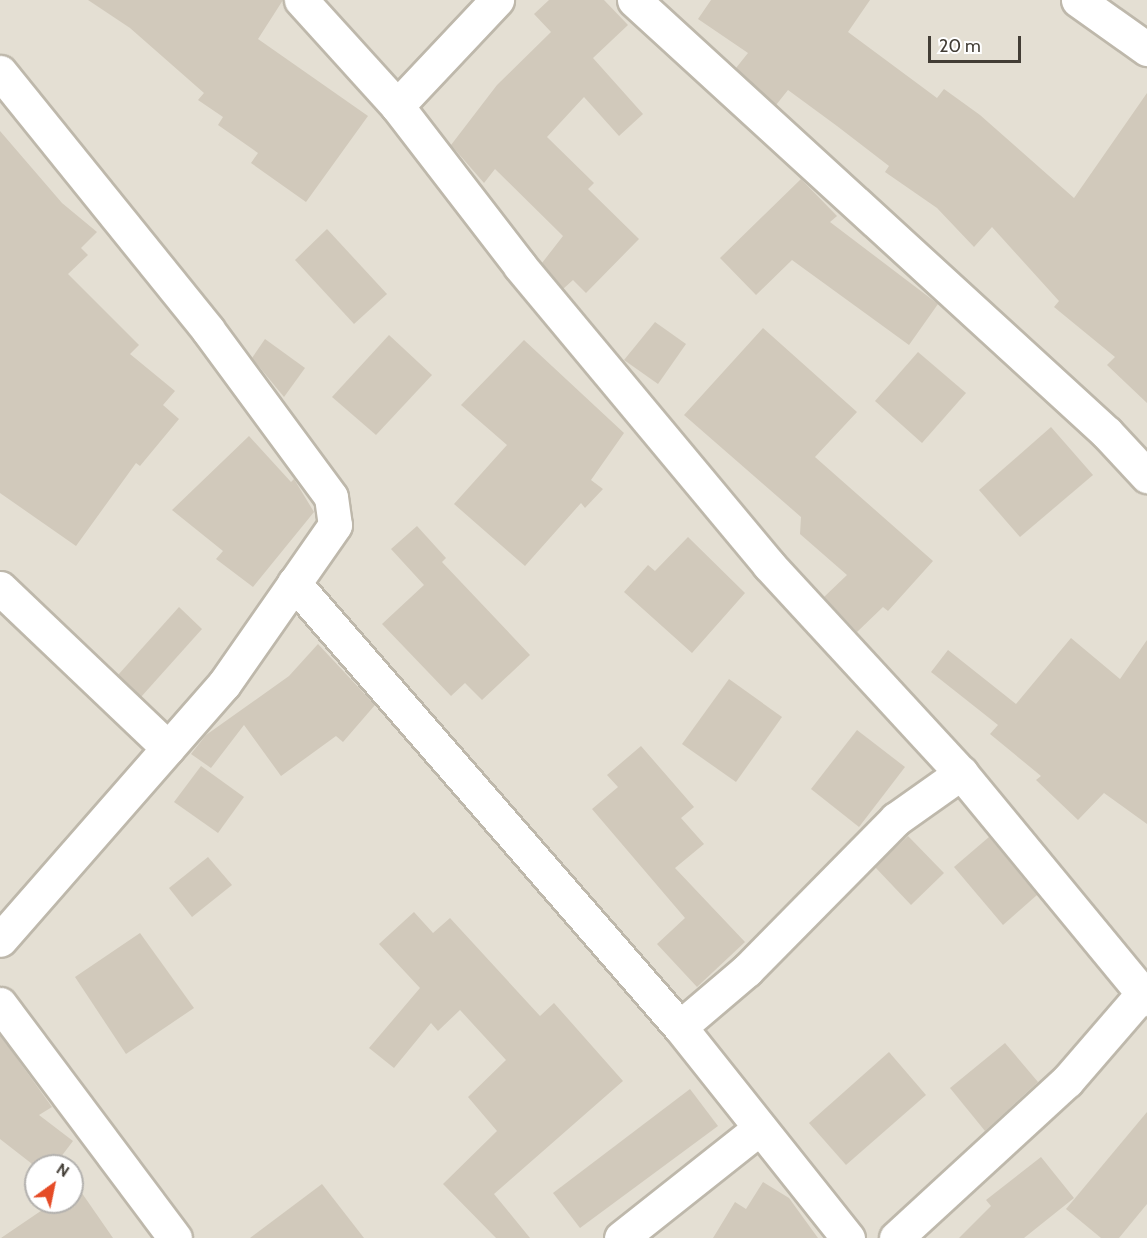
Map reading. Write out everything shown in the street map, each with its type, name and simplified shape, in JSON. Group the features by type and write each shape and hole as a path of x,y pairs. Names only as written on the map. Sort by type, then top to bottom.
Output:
{"street":[{"path":"301,0 397,106 520,266 769,565 961,773 1145,997 1067,1081 896,1238"},
{"path":"397,106 497,0"},
{"path":"633,0 1107,433 1147,476"},
{"path":"1078,0 1147,49"},
{"path":"0,72 208,330 331,497 335,525 224,684 0,940"},
{"path":"294,583 680,1027 848,1238"},
{"path":"0,588 168,748"},
{"path":"680,1027 747,970 896,819 961,773"},
{"path":"0,1004 175,1238"},
{"path":"621,1238 760,1128"}],"shaded area":[{"path":"0,0 1147,0 1147,1238 0,1238"}],"building":[{"path":"88,0 283,0 258,39 368,116 306,202 251,163 258,153 218,125 223,117 198,100 204,93 130,28"},
{"path":"549,0 604,0 628,25 593,58 643,114 619,136 584,97 547,137 594,183 588,189 639,239 586,293 573,280 563,289 542,263 563,236 495,169 484,183 451,145 497,85 551,32 534,14"},
{"path":"711,0 870,0 848,32 937,98 944,89 980,115 1074,198 1147,93 1147,403 1107,365 1115,357 1054,307 1059,301 992,227 974,247 937,208 885,172 889,166 788,90 776,105 736,68 748,53 698,19"},
{"path":"0,131 62,203 97,232 81,248 88,255 68,274 139,345 130,354 175,391 163,405 179,419 140,466 136,463 76,546 0,493"},
{"path":"801,179 837,216 830,222 938,304 909,345 792,260 756,295 720,258"},
{"path":"327,229 387,294 354,324 295,260"},
{"path":"655,322 686,344 658,384 624,360"},
{"path":"763,328 857,412 815,457 933,561 888,611 883,607 857,632 824,597 847,575 800,534 801,517 684,415"},
{"path":"389,335 432,375 376,435 332,397"},
{"path":"265,339 305,368 284,397 252,358"},
{"path":"524,340 624,433 591,480 603,489 585,508 581,503 525,566 454,504 507,445 461,405"},
{"path":"918,352 966,393 922,443 875,401"},
{"path":"1051,427 1093,475 1020,537 979,490"},
{"path":"249,436 291,482 294,479 314,512 253,587 216,559 223,551 172,510"},
{"path":"417,526 446,558 442,562 530,655 482,700 465,683 451,696 382,624 424,585 391,549"},
{"path":"688,537 745,593 692,653 624,592 648,565 655,571"},
{"path":"179,607 202,629 141,697 118,675"},
{"path":"1071,638 1120,679 1147,640 1147,824 1104,793 1078,820 1036,780 1041,776 990,734 998,725 931,672 948,650 1016,704"},
{"path":"318,644 375,705 343,742 336,736 281,776 244,725 211,768 191,754 206,735 289,676"},
{"path":"729,679 782,717 736,782 682,744"},
{"path":"857,730 905,767 859,827 811,789"},
{"path":"641,746 694,807 681,818 704,844 675,868 745,942 697,987 657,944 685,918 592,809 618,787 607,775"},
{"path":"201,766 244,797 218,833 174,802"},
{"path":"908,836 944,873 911,905 875,867"},
{"path":"989,837 1037,895 1003,925 954,867"},
{"path":"208,857 232,885 192,917 169,888"},
{"path":"414,912 433,933 450,918 540,1016 554,1003 623,1081 494,1194 530,1238 496,1238 443,1184 497,1131 468,1097 506,1060 460,1010 438,1031 431,1023 394,1068 369,1048 420,988 379,944"},
{"path":"140,933 194,1008 126,1054 75,977"},
{"path":"0,1035 52,1107 39,1115 73,1141 63,1154 24,1154 24,1158 0,1139"},
{"path":"1005,1043 1038,1082 985,1131 950,1088"},
{"path":"889,1052 926,1095 846,1165 809,1123"},
{"path":"690,1089 718,1126 580,1228 553,1193"},
{"path":"1147,1112 1147,1204 1119,1238 1101,1238 1066,1209"},
{"path":"1041,1157 1074,1198 1024,1238 959,1238 991,1206 986,1200"},
{"path":"763,1182 789,1198 818,1238 713,1238 735,1202 746,1209"},
{"path":"322,1184 364,1238 250,1238"},
{"path":"84,1196 113,1238 1,1238 36,1214 84,1214"}]}
